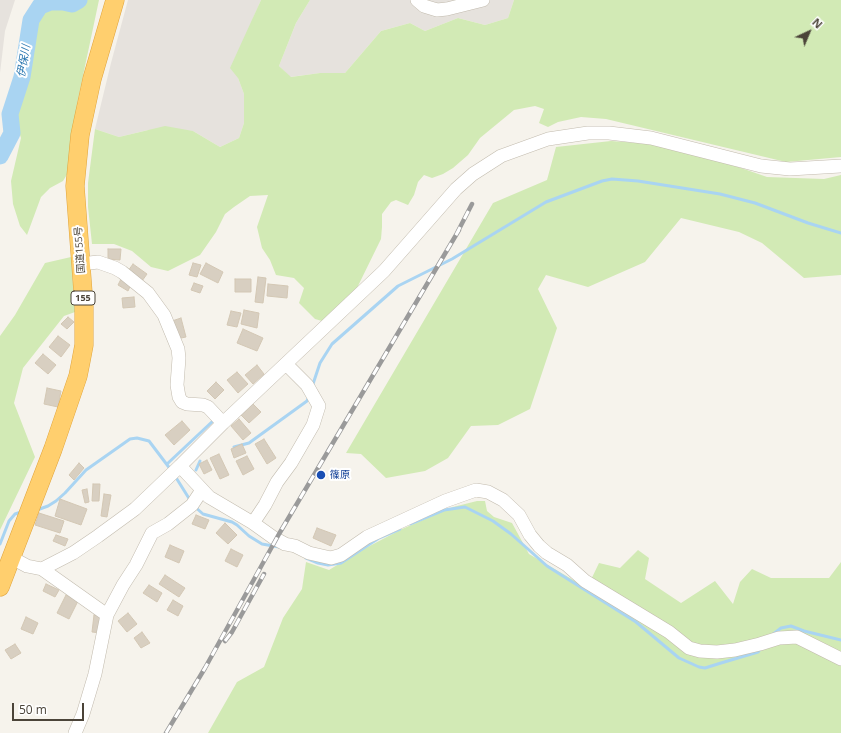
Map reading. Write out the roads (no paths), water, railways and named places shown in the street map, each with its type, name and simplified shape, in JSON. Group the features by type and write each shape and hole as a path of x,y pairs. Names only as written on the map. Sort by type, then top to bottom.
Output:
{"highway":[{"name":"国道155号","path":"0,587 53,449 78,376 84,345 81,264 75,186 80,135 92,80 115,0"}],"street":[{"path":"417,0 424,6 436,10 448,9 483,0"},
{"path":"42,569 73,553 135,509 223,423 384,271 456,189 488,164 501,156 548,139 566,136 609,133 651,138 761,166 790,169 841,166"},
{"path":"81,264 98,262 115,268 148,293 164,315 178,348 179,358 177,385 179,397 182,402 187,404 203,405 208,407 223,423"},
{"path":"253,523 309,431 319,406 307,385 286,364"},
{"path":"180,466 209,497 253,523 274,538 309,553 331,558 341,555 367,538 445,501 476,490 488,492 503,500 518,515 530,535 547,553 567,565 585,581 669,632 689,648 700,651 729,651 779,638 797,637 841,659"},
{"path":"76,733 95,674 107,615 123,585 136,565 152,533 168,524 192,504 202,490"},
{"path":"12,558 27,566 42,569 107,615"}],"waterway":[{"name":"伊保川","path":"42,5 46,0"},
{"name":"伊保川","path":"0,156 12,133 10,114 22,77 31,20 40,6 50,2 72,4 79,0"},
{"path":"312,387 320,363 332,344 398,286 452,259 546,202 602,181 612,179 638,181 720,194 755,203 808,223 841,233"},
{"path":"234,447 249,443 307,401 309,396"},
{"path":"167,464 215,419"},
{"path":"37,510 56,501 86,470 130,439 137,438 149,441 171,470"},
{"path":"196,470 200,461"},
{"path":"175,476 190,500"},
{"path":"194,506 203,514 232,522 249,536 262,544 279,547"},
{"path":"410,524 444,510 465,507 493,521 511,534 547,566 636,622 679,658 699,667 705,668 758,652 761,648"},
{"path":"0,544 9,521 15,514 21,512"},
{"path":"306,558 328,565 341,563 379,538 400,529"},
{"path":"772,635 781,628 791,626 804,631 841,640"}],"railway":[{"path":"456,235 472,204"},
{"path":"166,733 205,668 279,534 459,230"},
{"path":"225,641 232,632 264,574"}],"place":[{"name":"篠原","path":"321,475"}]}
